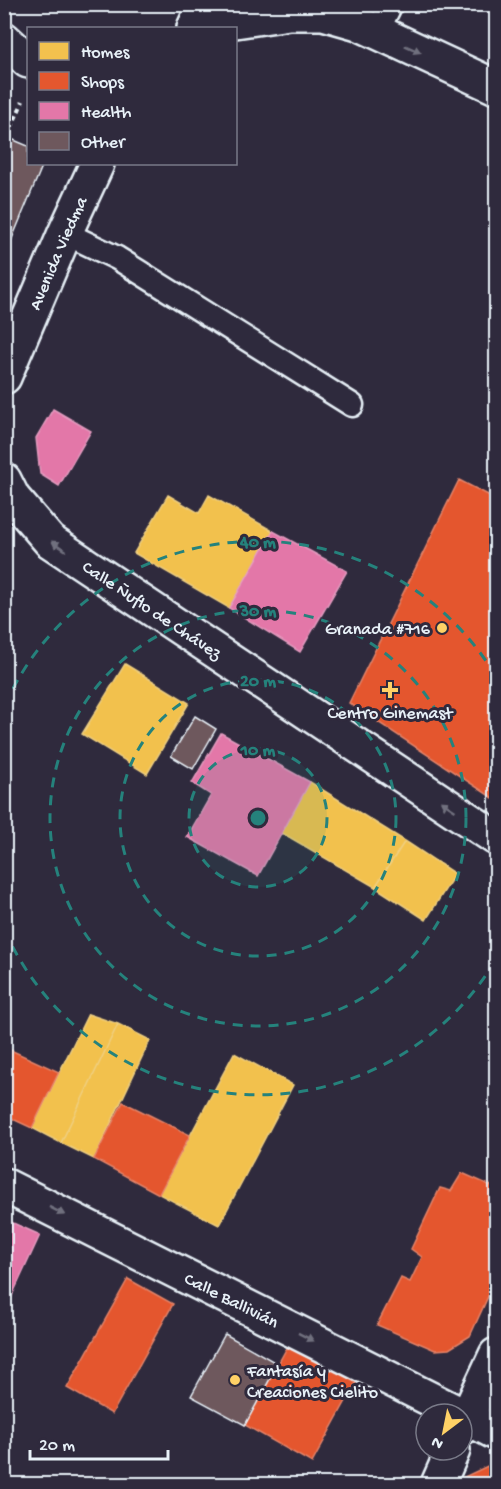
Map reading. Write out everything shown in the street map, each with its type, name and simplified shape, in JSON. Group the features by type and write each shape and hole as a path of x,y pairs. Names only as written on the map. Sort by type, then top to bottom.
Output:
{"street":[{"path":"198,20 289,13 323,13 358,23 384,18 496,87"},
{"path":"4,39 27,60"},
{"name":"Avenida Viedma","path":"4,377 65,232 97,165"},
{"name":"Calle Ñuflo de Chávez","path":"4,480 13,498 50,541 496,838"},
{"name":"Calle Ballivián","path":"4,1185 430,1402"},
{"path":"472,1402 496,1355"},
{"name":"Calle Ballivián","path":"474,1423 496,1432"},
{"path":"438,1485 448,1462"}],"lane":[{"path":"65,232 117,258 352,405"}],"path":[{"path":"4,144 23,101"}],"building: Homes":[{"path":"168,495 199,513 209,495 273,531 229,608 134,553"},
{"path":"125,664 189,703 147,774 82,734"},
{"path":"310,782 405,841 375,887 282,833"},
{"path":"405,841 455,874 426,920 375,887"},
{"path":"88,1014 118,1024 61,1143 32,1128"},
{"path":"118,1024 150,1040 94,1159 61,1143"},
{"path":"234,1053 293,1085 219,1225 159,1194"}],"building: Shops":[{"name":"Granada #716","path":"459,480 496,499 496,790 493,798 349,703"},
{"path":"4,1047 59,1072 32,1128 4,1115"},
{"path":"123,1102 190,1135 159,1194 94,1159"},
{"path":"462,1173 496,1188 496,1279 470,1336 449,1349 435,1350 377,1325 401,1278 410,1282 422,1257 411,1249 440,1188 451,1191"},
{"path":"128,1279 173,1304 112,1414 67,1388"},
{"path":"290,1342 358,1379 312,1463 245,1425"},
{"path":"496,1462 496,1484 457,1484 460,1479"}],"building: Health":[{"path":"53,409 91,431 59,486 40,474 36,438"},
{"path":"273,531 347,571 300,652 229,608"},
{"path":"221,733 310,782 258,876 187,837 211,795 192,783"},
{"path":"4,1219 40,1235 4,1313"}],"building: Other":[{"path":"9,138 27,146 27,165 43,165 4,258 4,150"},
{"path":"195,716 216,729 193,769 171,756"},
{"name":"Fantasía y Creaciones Cielito","path":"225,1334 278,1364 245,1425 191,1396"}],"place":[{"name":"Granada #716","path":"442,628"},
{"name":"Centro Ginemast","path":"390,690"},
{"name":"Fantasía y Creaciones Cielito","path":"235,1380"}]}
